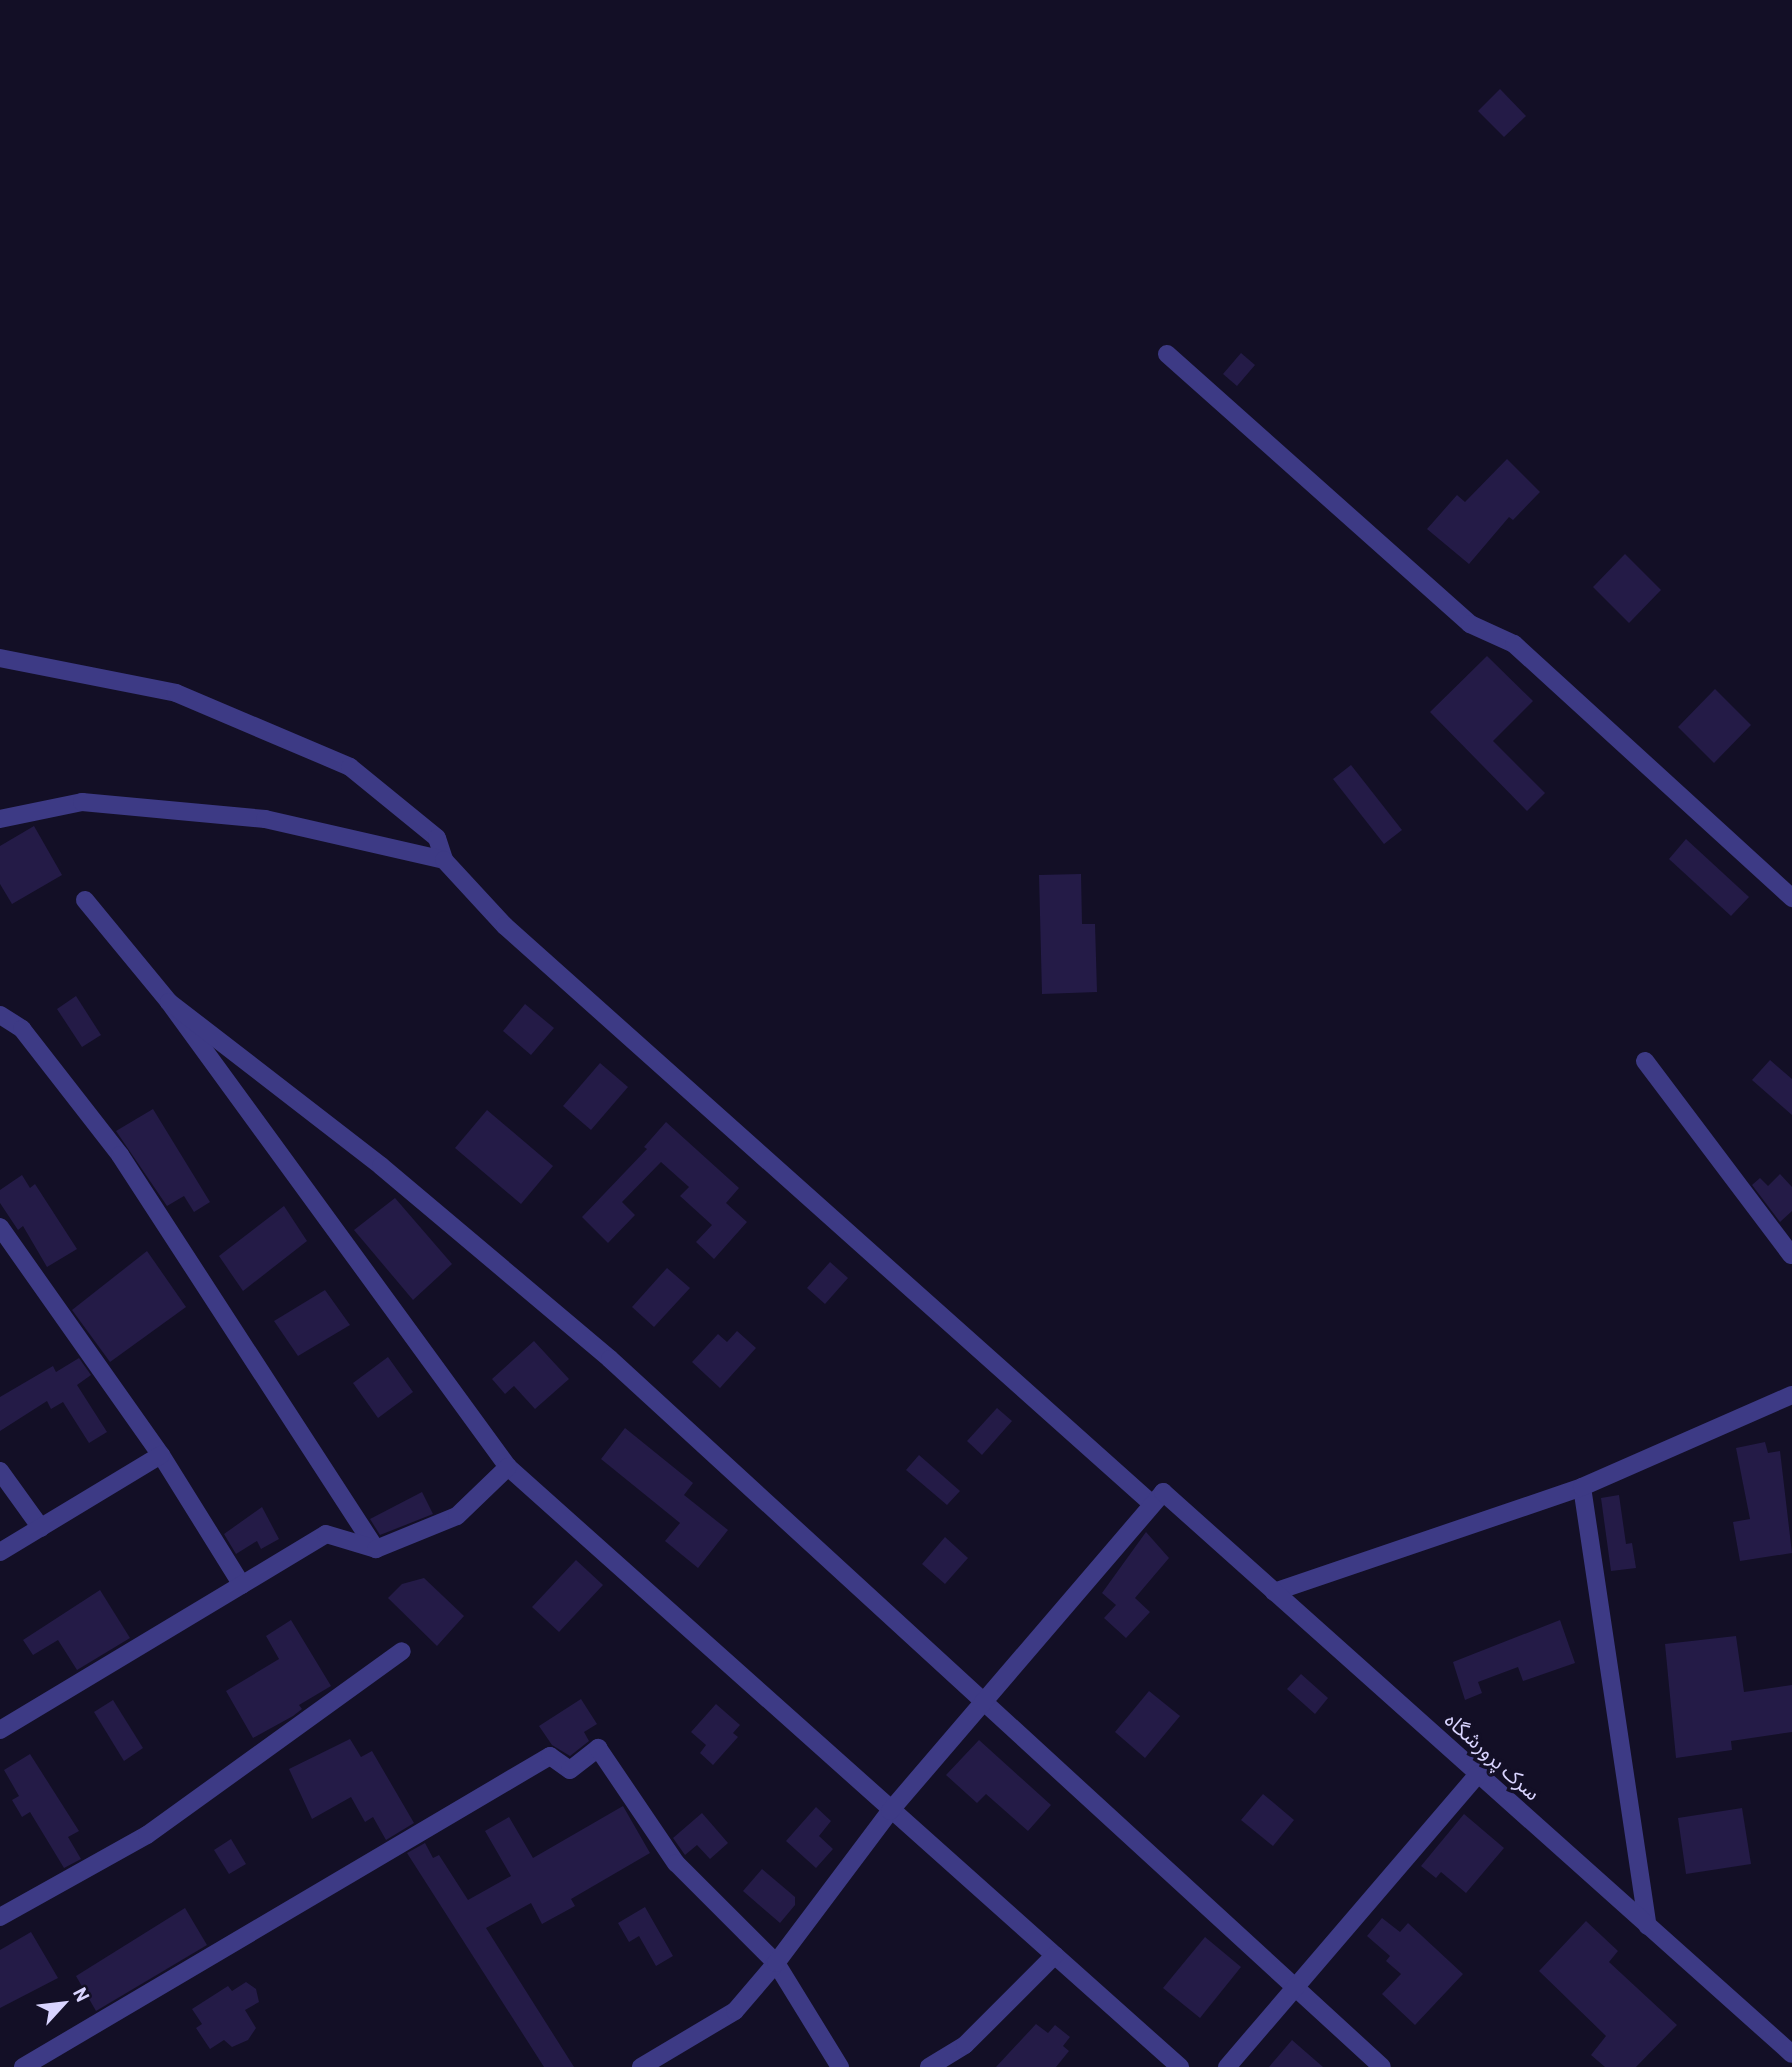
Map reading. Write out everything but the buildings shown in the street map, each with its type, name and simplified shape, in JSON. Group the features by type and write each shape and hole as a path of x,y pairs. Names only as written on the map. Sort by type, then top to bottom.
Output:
{"street":[{"path":"1167,354 1470,624 1514,644 1792,898"},
{"name":"سرک پرورشگاه","path":"0,658 176,693 349,767 437,838 444,860 505,926 1157,1497 1274,1592 1792,2054"},
{"path":"0,819 82,802 265,819 444,860"},
{"path":"85,900 169,1002 508,1467 890,1811 1180,2067"},
{"path":"169,1002 381,1166 610,1359 1382,2067"},
{"path":"0,1015 22,1029 120,1155 376,1549"},
{"path":"1645,1061 1792,1255"},
{"path":"0,1227 161,1455 242,1585"},
{"path":"1274,1592 1582,1487 1792,1395"},
{"path":"0,1552 161,1455"},
{"path":"0,1730 326,1534 376,1549 457,1516 508,1467"},
{"path":"0,1471 41,1528"},
{"path":"1582,1487 1648,1926"},
{"path":"640,2067 735,2011 776,1964 890,1811 1157,1497"},
{"path":"0,1917 147,1835 402,1651"},
{"path":"23,2067 550,1756 570,1770 598,1748 676,1863 776,1964 840,2067"},
{"path":"1227,2067 1478,1774"},
{"path":"929,2067 965,2045 1055,1955"}]}
